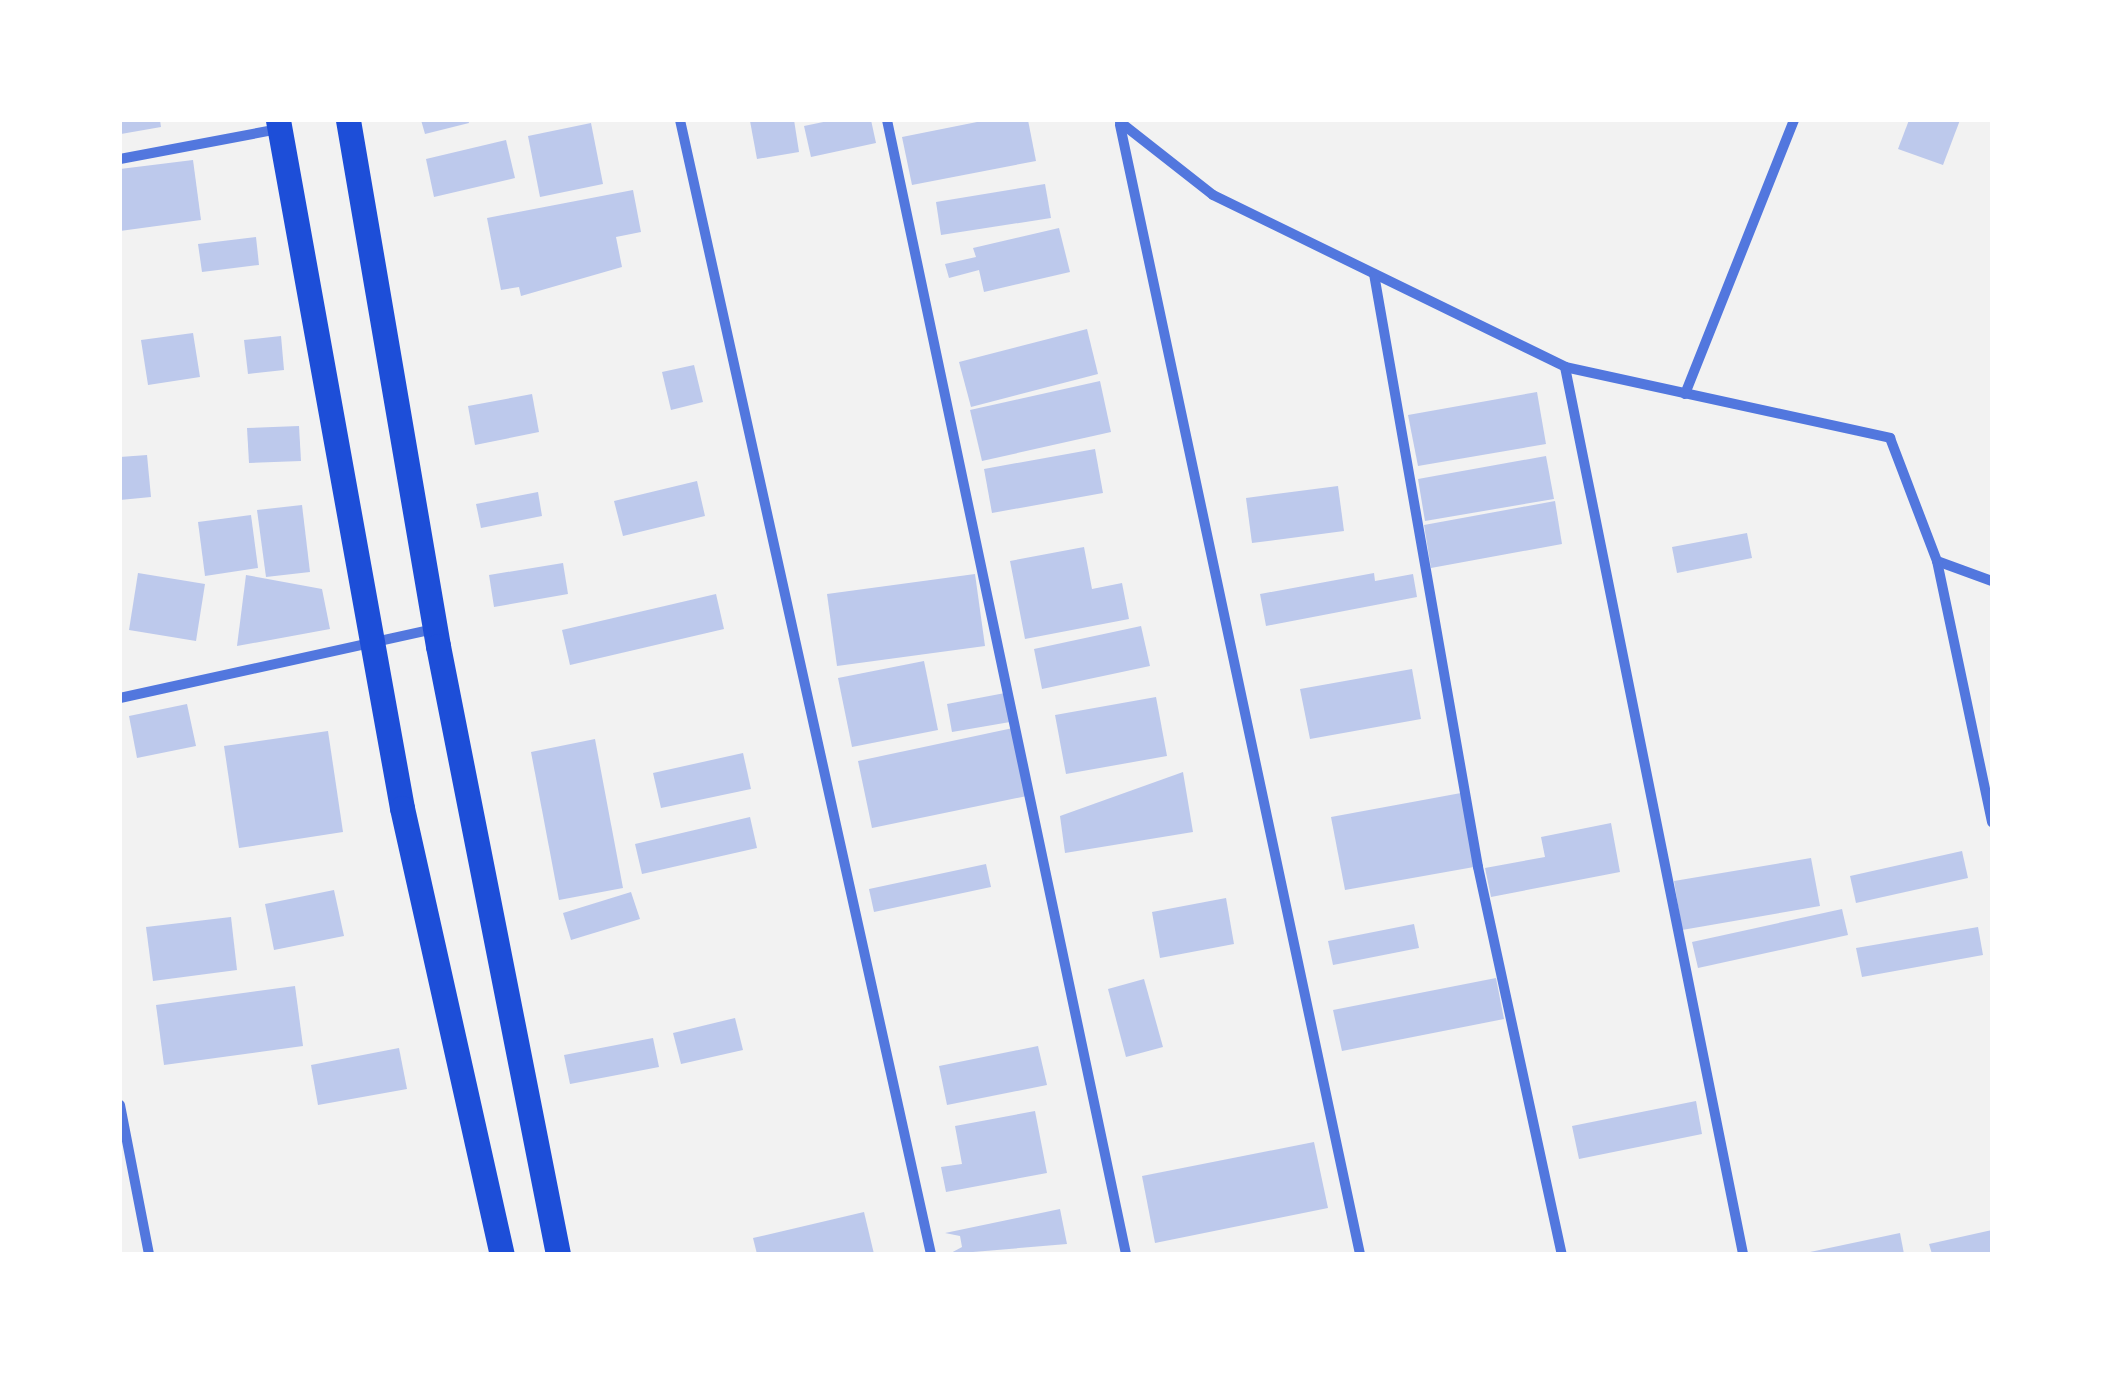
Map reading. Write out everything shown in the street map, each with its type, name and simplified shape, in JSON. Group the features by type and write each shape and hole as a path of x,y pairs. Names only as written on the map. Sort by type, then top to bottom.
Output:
{"main road":[{"path":"348,120 436,628 558,1254"},
{"path":"279,124 372,640 502,1254"}],"street":[{"path":"680,120 931,1254"},
{"path":"887,120 1126,1254"},
{"path":"1685,394 1794,120"},
{"path":"1120,122 1213,196 1565,367 1890,438 1937,561 1992,822"},
{"path":"1120,122 1360,1254"},
{"path":"120,159 279,124"},
{"path":"1374,274 1478,867 1562,1254"},
{"path":"1565,367 1743,1254"},
{"path":"1937,561 1992,581"},
{"path":"120,698 436,628"},
{"path":"120,1106 150,1254"}],"building":[{"path":"120,120 160,120 161,127 121,134"},
{"path":"421,120 468,120 469,123 425,134"},
{"path":"794,120 799,152 757,159 750,121"},
{"path":"833,120 871,120 876,143 811,157 804,126"},
{"path":"987,120 1028,120 1036,161 912,185 902,137"},
{"path":"1909,120 1960,120 1943,165 1898,149"},
{"path":"591,123 603,184 540,197 528,136"},
{"path":"506,140 515,178 434,197 426,159"},
{"path":"193,160 201,220 120,231 120,169"},
{"path":"1045,184 1051,218 941,235 936,202"},
{"path":"633,190 641,232 616,237 622,267 521,296 519,287 501,290 487,218"},
{"path":"1059,228 1070,272 984,292 979,270 949,278 945,264 976,257 973,248"},
{"path":"256,237 259,265 202,272 198,244"},
{"path":"1087,329 1098,374 971,407 959,362"},
{"path":"193,333 200,377 148,385 141,340"},
{"path":"281,336 284,370 248,374 244,340"},
{"path":"694,365 703,402 671,410 662,372"},
{"path":"1100,381 1111,432 982,461 970,410"},
{"path":"1537,392 1546,444 1418,466 1408,415"},
{"path":"532,394 539,432 475,445 468,406"},
{"path":"299,426 301,461 249,463 247,428"},
{"path":"1095,449 1103,493 992,513 984,469"},
{"path":"147,455 151,497 120,500 120,457"},
{"path":"1546,456 1554,499 1425,521 1418,479"},
{"path":"697,481 705,516 623,536 614,501"},
{"path":"1338,486 1344,531 1252,543 1246,498"},
{"path":"538,492 542,516 481,528 476,504"},
{"path":"1555,501 1562,544 1431,568 1424,525"},
{"path":"302,505 310,572 266,577 257,510"},
{"path":"251,515 258,568 205,576 198,522"},
{"path":"1747,533 1752,558 1677,573 1672,547"},
{"path":"1084,547 1092,589 1122,583 1129,619 1025,639 1010,561"},
{"path":"563,563 568,594 494,607 489,575"},
{"path":"138,573 205,584 196,641 129,630"},
{"path":"1374,573 1375,581 1413,574 1417,597 1266,626 1260,594"},
{"path":"975,574 985,646 837,666 827,594"},
{"path":"246,575 322,589 330,629 237,646"},
{"path":"716,594 724,629 570,665 562,630"},
{"path":"1141,626 1150,666 1042,689 1034,649"},
{"path":"924,661 938,730 852,747 838,678"},
{"path":"1412,669 1421,719 1310,739 1300,689"},
{"path":"1005,693 1010,722 952,732 947,704"},
{"path":"1156,697 1167,756 1066,774 1055,715"},
{"path":"187,704 196,746 137,758 129,716"},
{"path":"1013,728 1027,796 872,828 858,761"},
{"path":"328,731 343,832 239,848 224,746"},
{"path":"595,739 623,888 559,900 531,752"},
{"path":"743,753 751,789 661,808 653,773"},
{"path":"1183,772 1193,832 1065,853 1060,816"},
{"path":"1461,793 1474,867 1345,890 1331,817"},
{"path":"750,817 757,848 642,874 635,844"},
{"path":"1611,823 1620,872 1491,897 1485,868 1545,857 1541,837"},
{"path":"1962,851 1968,878 1856,903 1850,876"},
{"path":"1811,858 1820,906 1682,930 1674,881"},
{"path":"986,864 991,887 874,912 869,889"},
{"path":"334,890 344,936 274,950 265,904"},
{"path":"631,892 640,919 571,940 563,913"},
{"path":"1226,898 1234,944 1160,958 1152,912"},
{"path":"1842,909 1848,935 1698,968 1692,942"},
{"path":"231,917 237,970 153,981 146,927"},
{"path":"1414,924 1419,948 1333,965 1328,941"},
{"path":"1978,927 1983,955 1862,977 1856,948"},
{"path":"1496,978 1504,1019 1342,1051 1333,1010"},
{"path":"1144,979 1163,1047 1126,1057 1108,989"},
{"path":"295,986 303,1046 164,1065 156,1005"},
{"path":"735,1018 743,1050 681,1064 673,1033"},
{"path":"653,1038 659,1067 570,1084 564,1055"},
{"path":"1038,1046 1047,1085 947,1105 939,1066"},
{"path":"399,1048 407,1089 318,1105 311,1065"},
{"path":"1696,1101 1702,1134 1579,1159 1572,1126"},
{"path":"1035,1111 1047,1173 946,1192 941,1167 962,1164 955,1126"},
{"path":"1314,1142 1328,1208 1155,1243 1142,1176"},
{"path":"1060,1209 1067,1244 949,1254 962,1247 960,1236 945,1233"},
{"path":"864,1212 874,1254 757,1254 753,1238"},
{"path":"1992,1230 1992,1254 1932,1254 1929,1244"},
{"path":"1900,1233 1904,1254 1810,1254 1810,1252"}]}
